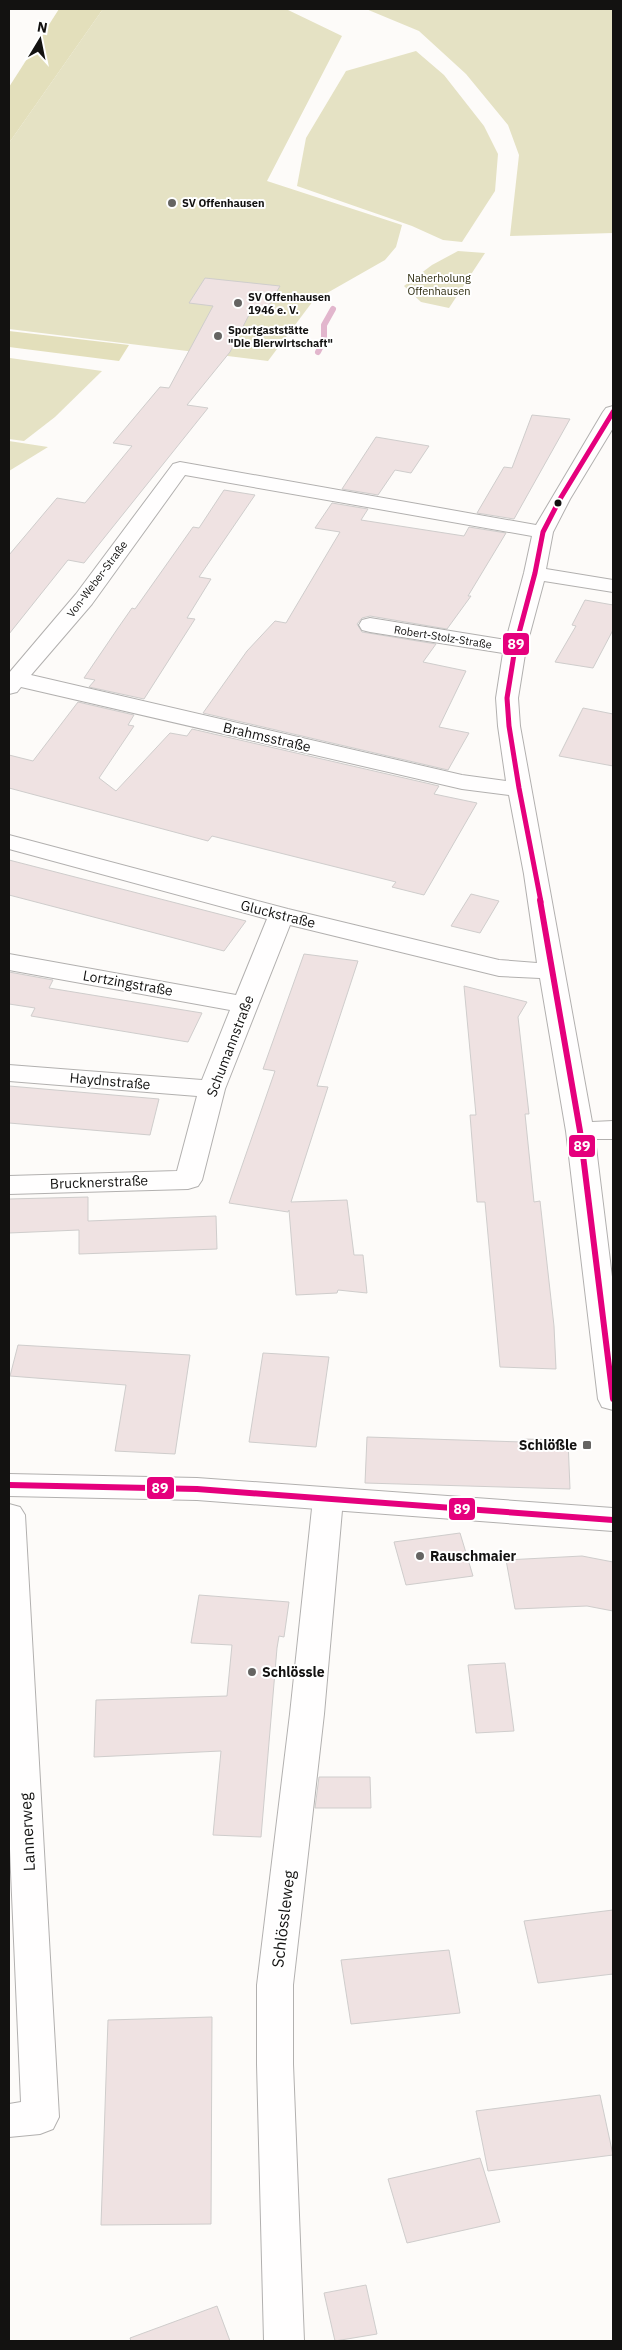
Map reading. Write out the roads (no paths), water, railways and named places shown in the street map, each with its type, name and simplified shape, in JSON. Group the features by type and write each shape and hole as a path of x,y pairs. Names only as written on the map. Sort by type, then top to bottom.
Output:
{"street":[{"path":"613,412 560,499 543,532 535,573 516,648 507,698 509,726 519,788 536,874 580,1131 611,1353 613,1399"},
{"name":"Von-Weber-Straße","path":"13,683 84,599 180,468 543,532"},
{"path":"535,573 613,586"},
{"name":"Robert-Stolz-Straße","path":"370,625 488,646 516,648"},
{"name":"Brahmsstraße","path":"13,683 462,782 498,788 519,788"},
{"name":"Gluckstraße","path":"9,842 281,915 499,968 530,972 551,970"},
{"name":"Schumannstraße","path":"188,1180 212,1090 281,915"},
{"name":"Lortzingstraße","path":"9,962 246,1005"},
{"name":"Haydnstraße","path":"9,1073 212,1090"},
{"path":"580,1131 613,1130"},
{"name":"Brucknerstraße","path":"9,1185 188,1180"},
{"path":"9,1485 196,1489 613,1520"},
{"name":"Schlössleweg","path":"284,2341 275,2074 275,1985 307,1714 328,1498"},
{"name":"Lannerweg","path":"9,1515 14,1664 40,2117 9,2120"}],"waterway":[{"path":"318,352 324,340 324,325 333,309"}],"place":[{"name":"SV Offenhausen","path":"172,203"},
{"name":"SV Offenhausen 1946 e. V.","path":"238,303"},
{"name":"Sportgaststätte \"Die Bierwirtschaft\"","path":"218,336"},
{"name":"Schlößle","path":"587,1445"},
{"name":"Rauschmaier","path":"420,1556"},
{"name":"Schlössle","path":"252,1672"}],"park label":[{"name":"Naherholung Offenhausen","path":"439,284"}]}
